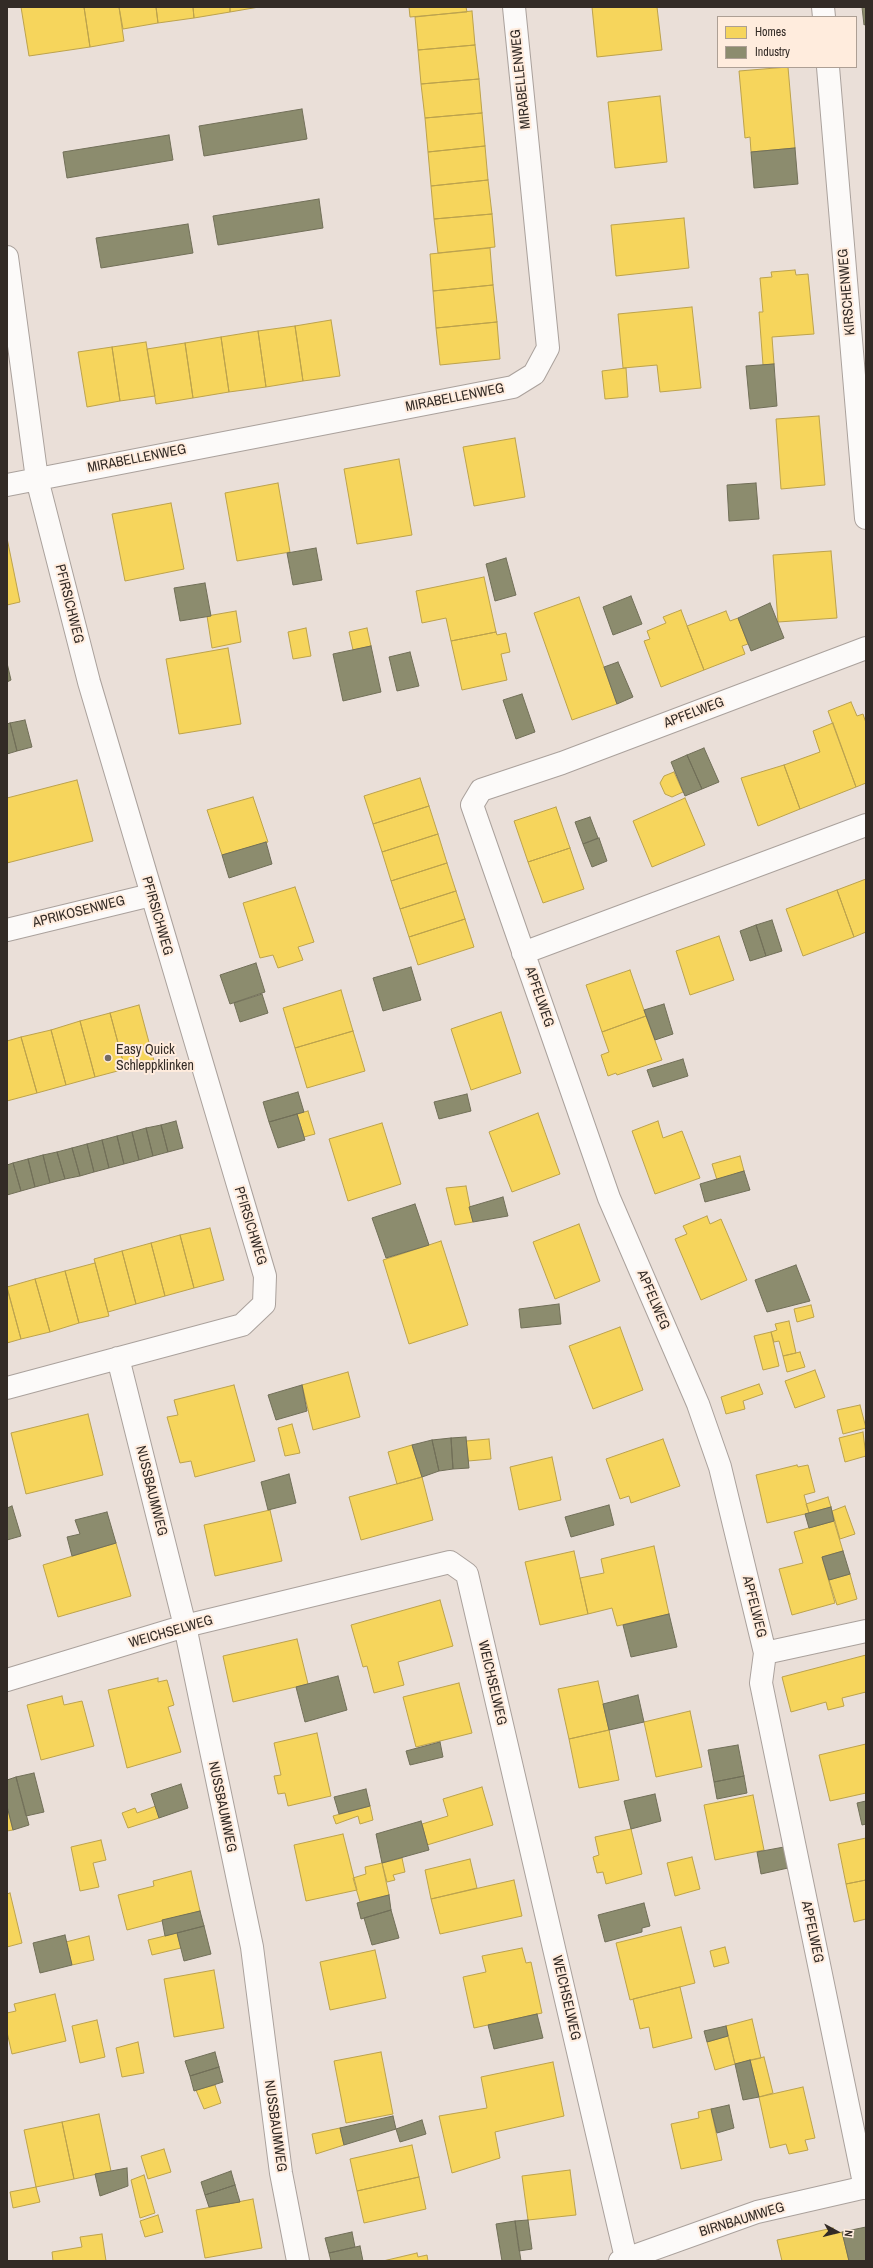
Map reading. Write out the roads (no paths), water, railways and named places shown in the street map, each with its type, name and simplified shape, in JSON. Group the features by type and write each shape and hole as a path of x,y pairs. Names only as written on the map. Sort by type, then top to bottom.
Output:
{"street":[{"name":"MIRABELLENWEG","path":"7,484 513,387 534,374 548,348 514,7"},
{"name":"KIRSCHENWEG","path":"828,68 866,518"},
{"name":"PFIRSICHWEG","path":"7,257 37,479 89,682 265,1276 264,1304 242,1325 7,1388"},
{"name":"APFELWEG","path":"865,2187 762,1683 765,1653 720,1467 698,1404 609,1198 472,805 481,790 562,763 866,648"},
{"name":"APFELWEG","path":"523,953 866,824"},
{"name":"APRIKOSENWEG","path":"7,930 151,895"},
{"name":"NUSSBAUMWEG","path":"118,1358 185,1626 252,1947 281,2173 298,2261"},
{"name":"WEICHSELWEG","path":"7,1680 185,1626 450,1562 467,1574 623,2259"},
{"name":"APFELWEG","path":"765,1653 866,1631"},
{"name":"BIRNBAUMWEG","path":"623,2259 757,2212 865,2187"}],"place":[{"name":"Easy Quick Schleppklinken","path":"108,1058"}]}
